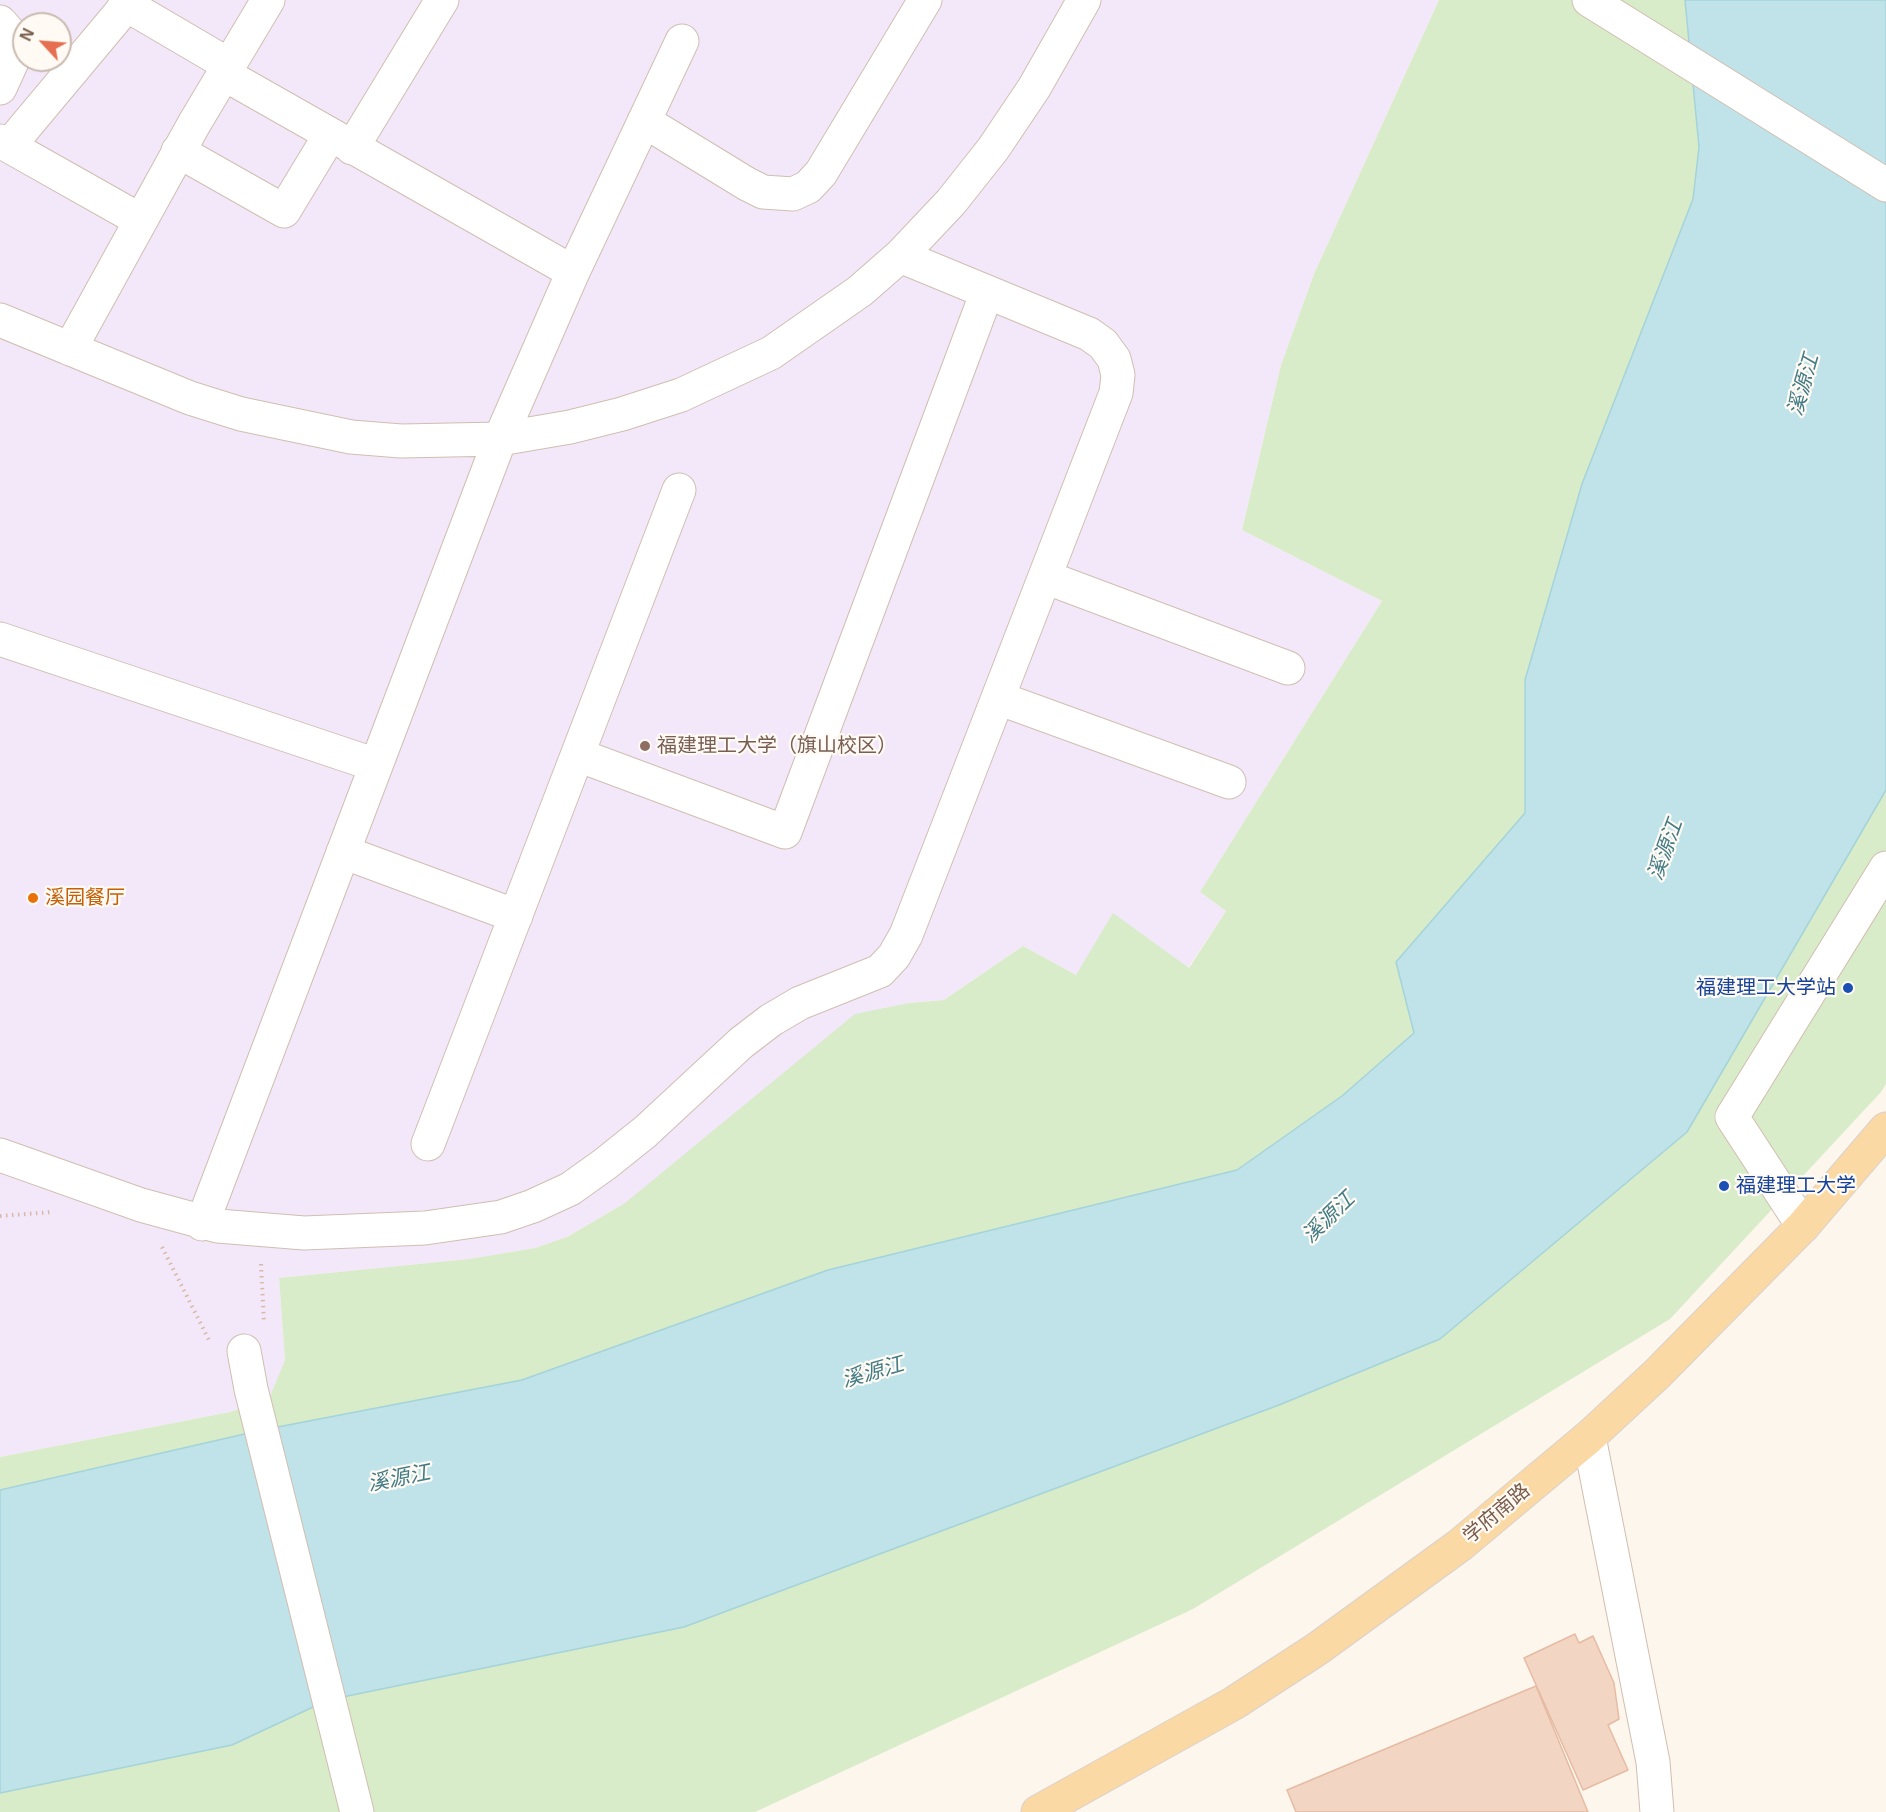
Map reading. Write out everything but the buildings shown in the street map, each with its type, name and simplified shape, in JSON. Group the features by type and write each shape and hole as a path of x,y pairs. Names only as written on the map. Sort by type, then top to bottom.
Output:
{"main road":[{"name":"学府南路","path":"1038,1812 1184,1733 1317,1649 1460,1545 1589,1437 1657,1374 1803,1226 1886,1129"}],"street":[{"path":"70,349 178,151 268,0"},
{"path":"178,151 284,211 341,141 442,0"},
{"path":"644,121 762,192 793,194 808,187 821,173 926,0"},
{"path":"0,320 190,398 241,414 351,437 401,441 500,439 570,427 622,414 681,395 771,353 820,322 900,256 951,202 993,149 1034,88 1084,0"},
{"path":"140,220 4,143 127,2 226,70 341,141 573,272"},
{"path":"1594,3 1886,186"},
{"path":"0,22 15,39 16,53 0,88"},
{"path":"202,1224 500,439 573,272 682,41"},
{"path":"0,1155 202,1224 260,1231 304,1233 425,1228 501,1217 533,1206 570,1189 605,1164 645,1132 741,1043 771,1020 800,1003 880,971 894,956 906,935 1116,393 1118,375 1113,359 1103,344 1089,334 900,256"},
{"path":"578,755 785,832 987,292"},
{"path":"428,1144 679,490"},
{"path":"1045,578 1288,668"},
{"path":"0,639 376,765"},
{"path":"998,698 1228,782"},
{"path":"343,852 516,916"},
{"path":"1803,1226 1732,1117 1886,868"},
{"path":"244,1351 251,1389 357,1812"},
{"path":"1589,1437 1653,1762 1657,1812"}],"path":[{"path":"141,1205 214,1351 265,1348 260,1231"}],"shaded area":[{"name":"福建理工大学（旗山校区）","path":"0,0 1439,0 1314,274 1281,365 1242,530 1382,601 1200,892 1226,911 1188,968 1076,975 1023,946 944,1000 909,1003 625,1203 567,1237 535,1248 469,1259 279,1278 285,1360 270,1399 230,1412 0,1457"}],"green space":[{"path":"1439,0 1886,0 1886,1084 1881,1092 1670,1319 1193,1609 755,1812 0,1812 0,1457 230,1412 269,1399 285,1360 279,1278 469,1259 535,1248 567,1237 625,1203 855,1014 909,1003 944,1000 1023,946 1076,975 1113,913 1189,968 1226,911 1200,892 1382,601 1242,530 1281,365 1314,274"}],"water":[{"name":"溪源江","path":"1685,0 1886,0 1886,790 1687,1132 1440,1339 1279,1405 684,1627 328,1700 232,1745 0,1793 0,1490 262,1430 522,1380 828,1270 1237,1170 1342,1096 1414,1033 1396,962 1525,813 1525,680 1582,484 1693,199 1699,147"}],"place":[{"name":"福建理工大学（旗山校区）","path":"645,746"},
{"name":"溪园餐厅","path":"33,898"},
{"name":"福建理工大学站","path":"1848,988"},
{"name":"福建理工大学","path":"1724,1186"}]}
